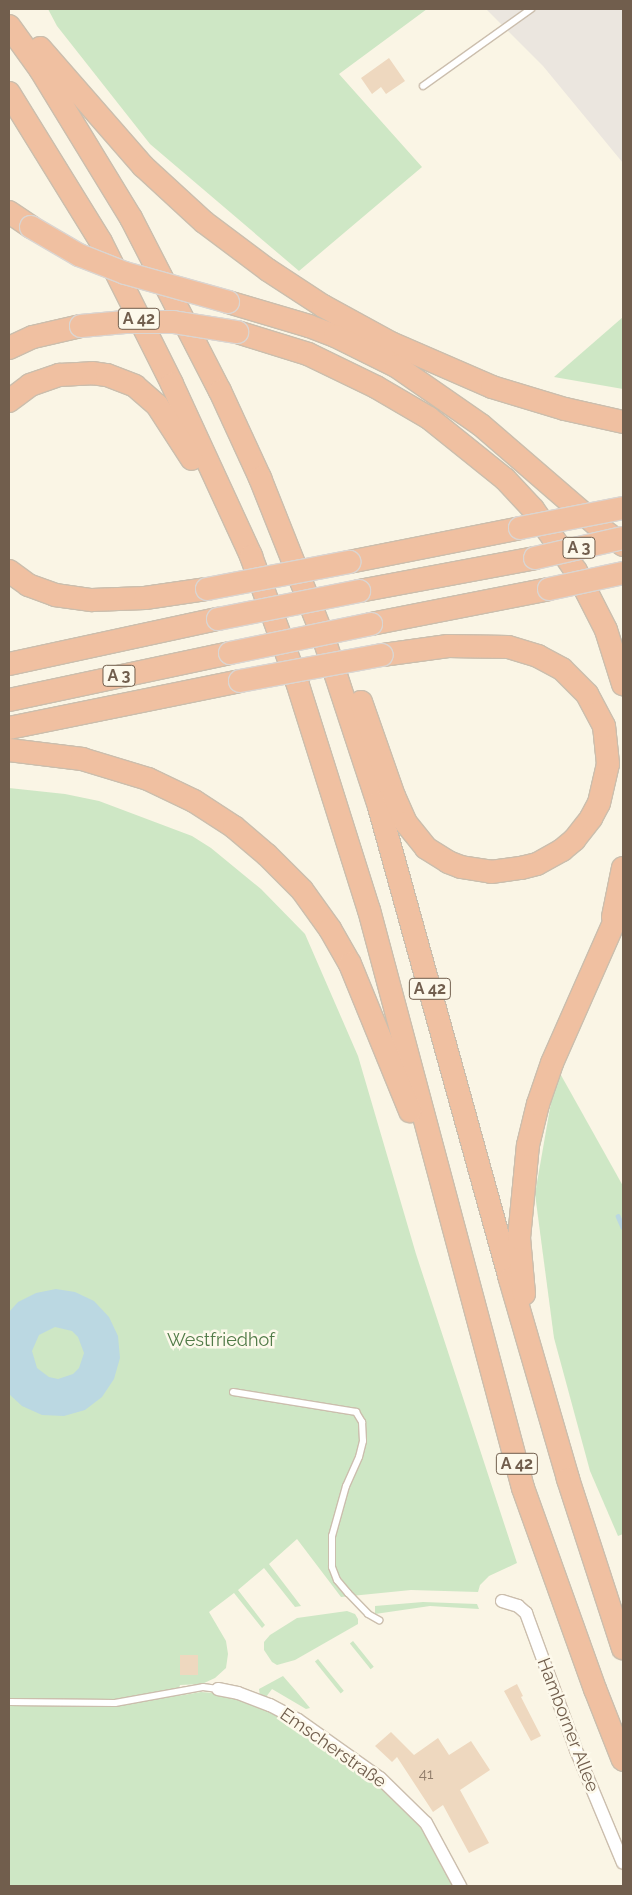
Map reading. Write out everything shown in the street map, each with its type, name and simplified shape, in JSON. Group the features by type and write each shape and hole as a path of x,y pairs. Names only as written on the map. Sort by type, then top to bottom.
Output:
{"highway":[{"path":"9,11 99,118 143,166 204,222 268,270 348,320 437,364 492,387 623,422"},
{"name":"A 42","path":"9,26 40,70 136,227 220,392 260,478 324,640 378,803 528,1342 568,1479 623,1648"},
{"name":"A 42","path":"9,93 101,242 172,384 251,556 297,682 340,812 369,910 523,1488 595,1690 623,1760"},
{"path":"9,212 79,255 107,266 309,326 335,336 396,366 481,425 604,531 623,544"},
{"path":"9,348 33,337 81,326 125,322 173,322 237,332 308,354 376,387 429,418 505,479 544,522 576,571 606,630 623,684"},
{"path":"9,401 30,385 59,375 92,373 107,375 135,386 157,404 167,417 251,556"},
{"path":"9,571 28,585 54,595 92,600 145,598 207,589 623,508"},
{"name":"A 3","path":"9,664 218,619 534,558 623,538"},
{"name":"A 3","path":"9,700 623,573"},
{"path":"9,728 240,681 382,655 448,646 508,647 538,656 562,669 576,682 597,710 604,726 608,764 599,803 592,818 574,840 562,850 537,864 506,871 491,872 461,867 436,856 426,848 406,823 394,796 350,671 324,640"},
{"path":"9,750 82,759 130,771 171,789 234,827 267,855 302,890 330,929 350,964 449,1208"},
{"path":"610,932 623,868"},
{"path":"528,1342 519,1238 528,1145 538,1104 552,1063 623,902"}],"street":[{"name":"Hamborner Allee","path":"502,1601 518,1606 526,1613 576,1750 623,1863"},
{"name":"Emscherstraße","path":"218,1689 238,1693 270,1705 298,1720 380,1778 426,1823 460,1886"}],"lane":[{"path":"422,86 531,9"},
{"path":"233,1392 356,1412 362,1422 363,1441 359,1458 346,1486 332,1536 332,1567 337,1580 348,1593 368,1614 379,1620"},
{"path":"9,1702 115,1703 203,1687 218,1689"}],"shaded area":[{"path":"486,9 623,9 623,163 543,66"}],"green space":[{"path":"48,9 427,9 339,74 422,167 299,271 150,144 57,26"},
{"path":"623,317 623,389 554,377"},
{"name":"Westfriedhof","path":"9,788 65,794 99,801 192,836 211,848 261,889 305,934 358,1056 416,1254 517,1563 489,1576 480,1585 478,1592 411,1590 341,1597 297,1539 269,1564 301,1606 295,1607 264,1568 238,1590 265,1625 262,1628 234,1593 209,1612 226,1641 228,1654 226,1668 215,1678 202,1684 180,1685 177,1696 201,1692 227,1694 283,1716 378,1780 423,1825 456,1886 9,1886"},
{"path":"557,1068 623,1186 623,1534 618,1536 590,1471 554,1338 535,1194"},
{"path":"423,1602 477,1604 479,1609 430,1606 375,1614 375,1606"},
{"path":"347,1611 355,1614 358,1624 295,1660 277,1665 272,1662 264,1650 264,1642 270,1635 297,1618"},
{"path":"353,1641 374,1667 371,1669 350,1644"},
{"path":"318,1659 344,1691 341,1693 315,1662"},
{"path":"283,1676 310,1708 306,1709 272,1689 266,1697 260,1696 259,1689"}],"water":[{"path":"56,1289 75,1292 94,1301 109,1317 118,1336 120,1358 114,1379 102,1397 85,1410 64,1416 42,1415 22,1406 9,1394 9,1312 18,1302 36,1293","holes":["55,1327 72,1331 78,1337 84,1353 79,1368 73,1374 58,1379 49,1377 37,1368 32,1351 39,1335"]}],"building":[{"path":"389,58 405,81 386,94 381,87 372,94 361,78"},
{"path":"180,1655 198,1655 198,1675 180,1675"},
{"path":"517,1684 523,1696 521,1697 541,1736 531,1741 504,1691"},
{"path":"391,1732 414,1755 438,1738 449,1755 471,1741 490,1770 460,1790 489,1843 469,1853 443,1805 433,1812 397,1757 392,1762 375,1746"}],"waterway":[{"path":"618,1216 623,1227"}]}
